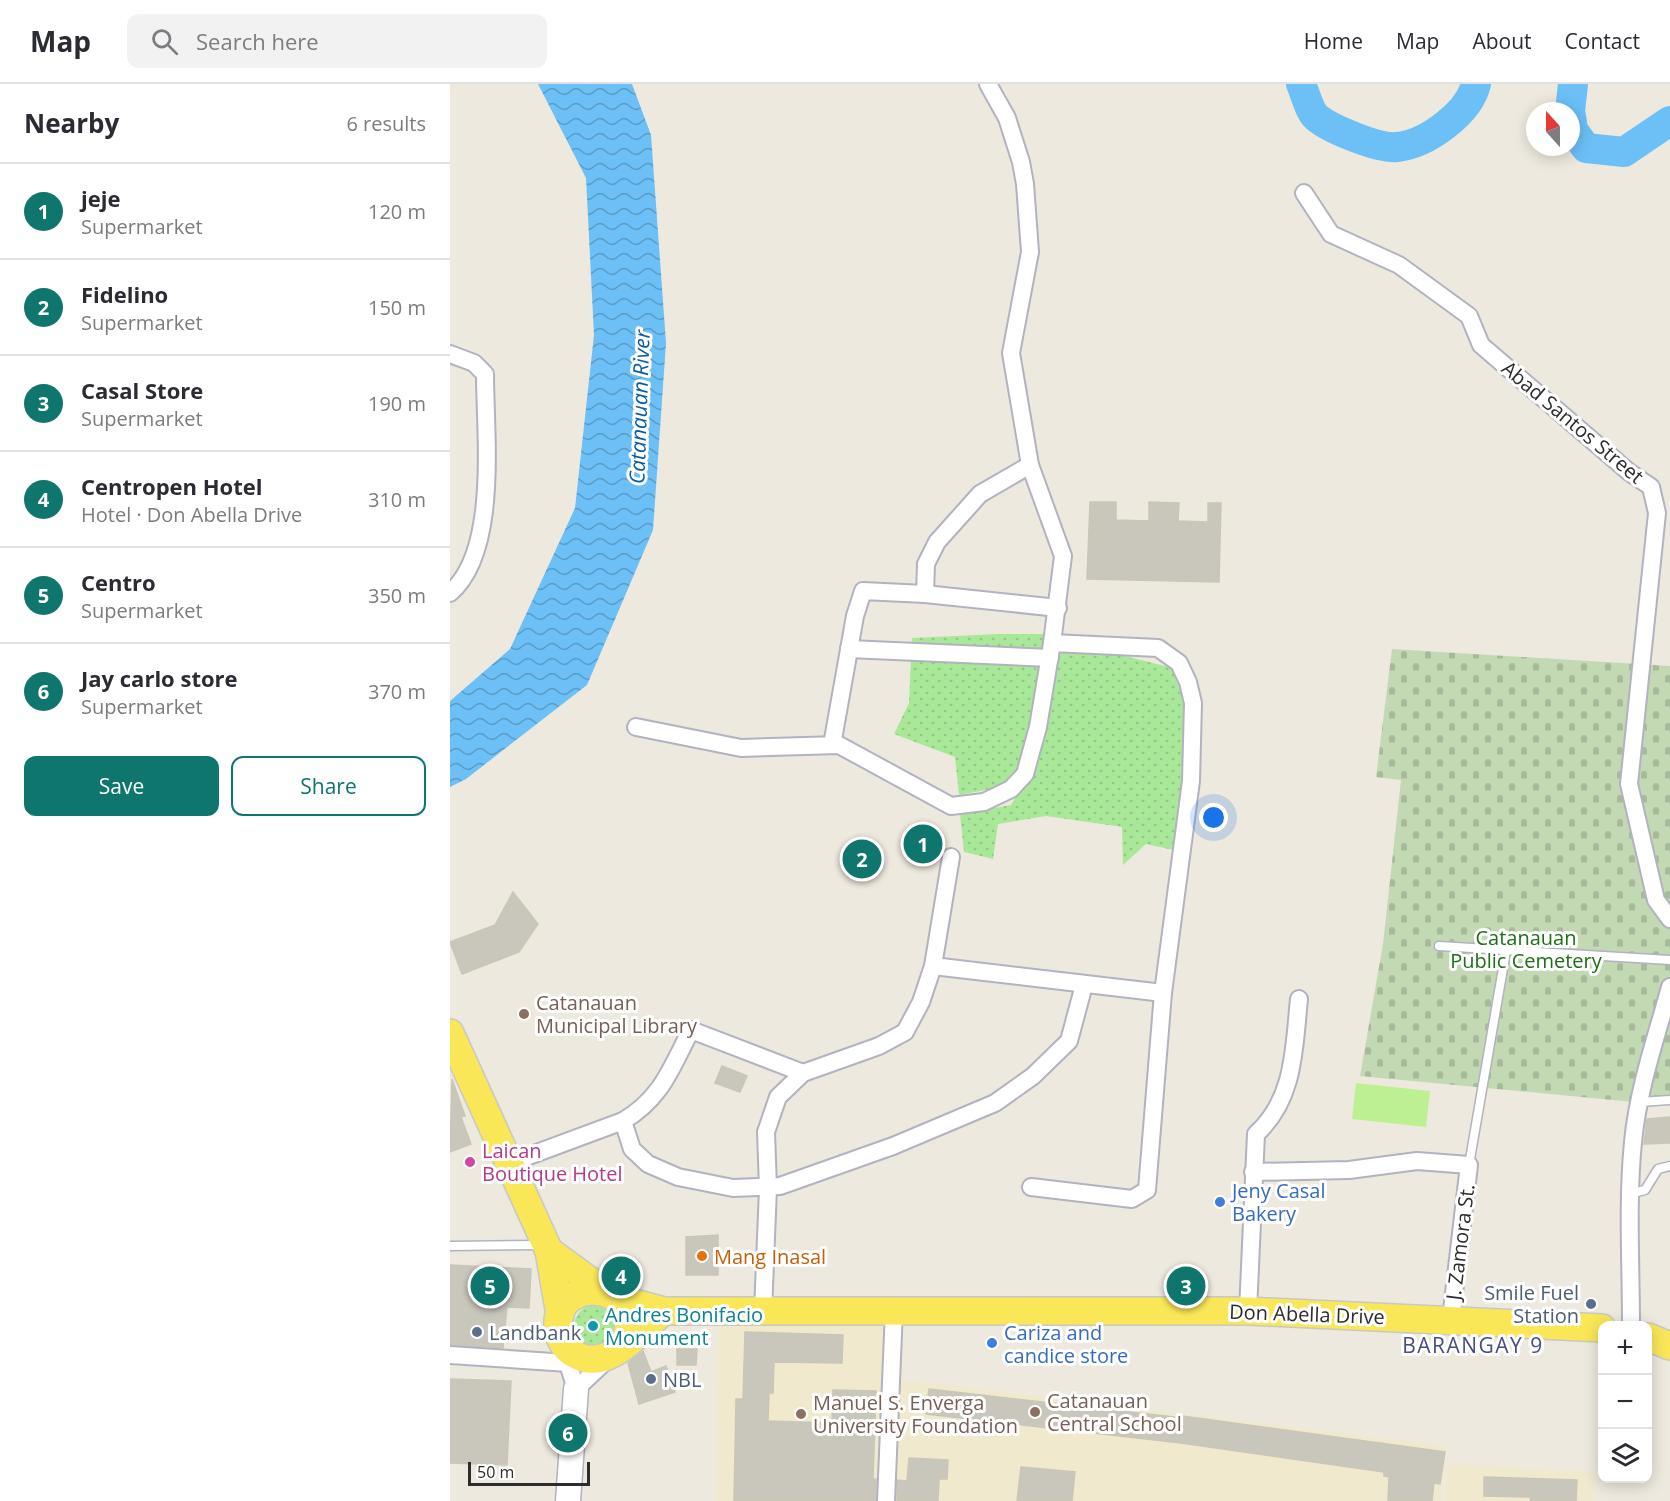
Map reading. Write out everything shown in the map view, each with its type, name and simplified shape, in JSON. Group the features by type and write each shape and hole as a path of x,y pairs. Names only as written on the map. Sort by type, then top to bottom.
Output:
{"main road":[{"path":"450,1033 507,1164 547,1248 560,1315"},
{"path":"547,1248 625,1309 629,1322 628,1336 615,1352"},
{"path":"610,1295 590,1290 577,1294 566,1303 560,1315 558,1329 565,1353 571,1353 583,1359 597,1360 615,1352 664,1311"},
{"name":"Don Abella Drive","path":"610,1295 664,1311 1248,1311 1598,1328"},
{"path":"1652,1339 1670,1346"}],"street":[{"path":"636,727 741,748 839,745 951,806 984,802 1011,789 1024,774 1038,727 1058,608 1063,556 1030,465 1011,353 1030,252 1025,184 1021,162 1007,118 988,84"},
{"name":"Abad Santos Street","path":"1304,192 1331,234 1399,265 1469,315 1481,345 1629,472 1652,487 1657,513 1629,784 1656,900 1670,919"},
{"path":"450,354 474,363 485,374 485,465 483,508 478,542 470,568 450,593"},
{"path":"925,594 926,564 936,542 980,494 1030,465"},
{"path":"832,745 862,591 925,594 1058,608"},
{"path":"849,650 1051,651 1158,648 1179,663 1188,682 1193,703 1191,781 1163,993 1147,1190 1132,1199 1032,1187"},
{"path":"763,1312 768,1188 766,1132 778,1096 802,1073 879,1046 905,1032 921,1002 933,966 951,857"},
{"path":"933,966 1163,993"},
{"path":"623,1121 632,1149 648,1164 678,1177 733,1188 768,1188 893,1146 995,1103 1033,1076 1069,1041 1084,985"},
{"path":"1631,1321 1628,1194 1638,1102 1670,987"},
{"path":"1248,1311 1256,1134 1269,1123 1281,1103 1292,1066 1299,999"},
{"path":"507,1164 623,1121 638,1112 658,1094 691,1029 802,1073"},
{"path":"1253,1172 1349,1170 1417,1161 1469,1165"},
{"name":"J. Zamora St.","path":"1451,1319 1469,1165"},
{"path":"886,1501 894,1310"},
{"path":"576,1389 615,1352"},
{"path":"450,1355 565,1353 576,1389 568,1501"}],"lane":[{"path":"1438,946 1670,960"},
{"path":"1469,1165 1506,951"},
{"path":"1638,1102 1670,1100"},
{"path":"1628,1194 1645,1190 1658,1169 1670,1166"},
{"path":"450,1246 547,1248"}],"shaded area":[{"name":"Manuel S. Enverga University Foundation","path":"718,1325 890,1326 882,1501 716,1501"},
{"name":"Catanauan Central School","path":"899,1379 1447,1446 1441,1501 896,1501"},
{"path":"1447,1464 1595,1472 1593,1501 1445,1501"}],"green space":[{"path":"1044,634 1025,774 996,788 959,795 955,757 894,734 909,703 912,638"},
{"path":"1056,649 1117,654 1173,668 1188,706 1178,851 1146,844 1123,865 1122,827 1046,816 998,824 993,859 964,852 960,814 1011,805 1036,763"},
{"name":"Catanauan Public Cemetery","path":"1392,649 1670,666 1670,1101 1644,1103 1360,1076 1383,944 1401,780 1376,777"},
{"path":"1356,1083 1430,1091 1426,1127 1352,1119"},
{"path":"595,1305 610,1311 616,1326 610,1341 595,1347 580,1341 574,1326 580,1311"}],"water":[{"name":"Catanauan River","path":"538,84 632,84 651,135 666,343 653,530 587,685 466,779 450,787 450,701 510,649 575,508 594,335 586,178"}],"building":[{"path":"1090,502 1116,502 1116,520 1149,521 1149,502 1179,503 1178,521 1208,522 1208,503 1221,503 1219,582 1087,579"},
{"path":"513,892 538,924 519,952 462,974 450,942 495,925"},
{"path":"722,1066 747,1076 740,1092 715,1083"},
{"path":"452,1079 465,1116 461,1117 471,1144 450,1152"},
{"path":"1670,1117 1670,1143 1644,1144 1647,1119"},
{"name":"Mang Inasal","path":"718,1235 718,1275 686,1275 686,1237"},
{"path":"450,1265 531,1269 529,1308 507,1307 503,1348 450,1345"},
{"path":"745,1332 843,1335 842,1363 774,1362 773,1393 769,1393 768,1421 832,1423 833,1390 876,1391 873,1479 876,1479 876,1501 734,1501 736,1399 743,1399"},
{"path":"677,1349 697,1349 696,1365 677,1365"},
{"path":"643,1351 651,1372 666,1366 675,1392 639,1404 628,1363"},
{"path":"450,1379 511,1381 507,1465 450,1463"},
{"path":"929,1389 1183,1418 1183,1416 1445,1452 1440,1484 1434,1483 1432,1501 1388,1501 1389,1477 1384,1476 1384,1472 1181,1443 926,1414"},
{"path":"909,1458 948,1460 947,1479 939,1479 938,1501 897,1501 897,1480 907,1481"},
{"path":"1021,1467 1075,1472 1072,1501 1017,1501"},
{"path":"1484,1477 1577,1480 1576,1501 1530,1501 1531,1497 1484,1496"}],"waterway":[{"path":"1301,84 1316,117 1367,142 1389,147 1409,145 1445,125 1465,106 1476,84"},
{"path":"1571,102 1573,84"},
{"path":"1580,140 1586,148 1624,152 1670,121"}],"place":[{"name":"jeje","path":"923,844"},
{"name":"Fidelino","path":"862,859"},
{"name":"Catanauan Municipal Library","path":"524,1014"},
{"name":"Laican Boutique Hotel","path":"470,1162"},
{"name":"Jeny Casal Bakery","path":"1220,1202"},
{"name":"Mang Inasal","path":"702,1256"},
{"name":"Centropen Hotel","path":"621,1276"},
{"name":"Centro","path":"490,1286"},
{"name":"Casal Store","path":"1186,1286"},
{"name":"Smile Fuel Station","path":"1591,1304"},
{"name":"Andres Bonifacio Monument","path":"593,1326"},
{"name":"Landbank","path":"477,1332"},
{"name":"Cariza and candice store","path":"992,1343"},
{"name":"NBL","path":"651,1379"},
{"name":"Catanauan Central School","path":"1035,1412"},
{"name":"Manuel S. Enverga University Foundation","path":"801,1414"},
{"name":"Jay carlo store","path":"568,1433"}],"district":[{"name":"BARANGAY 9","path":"1473,1345"}]}
